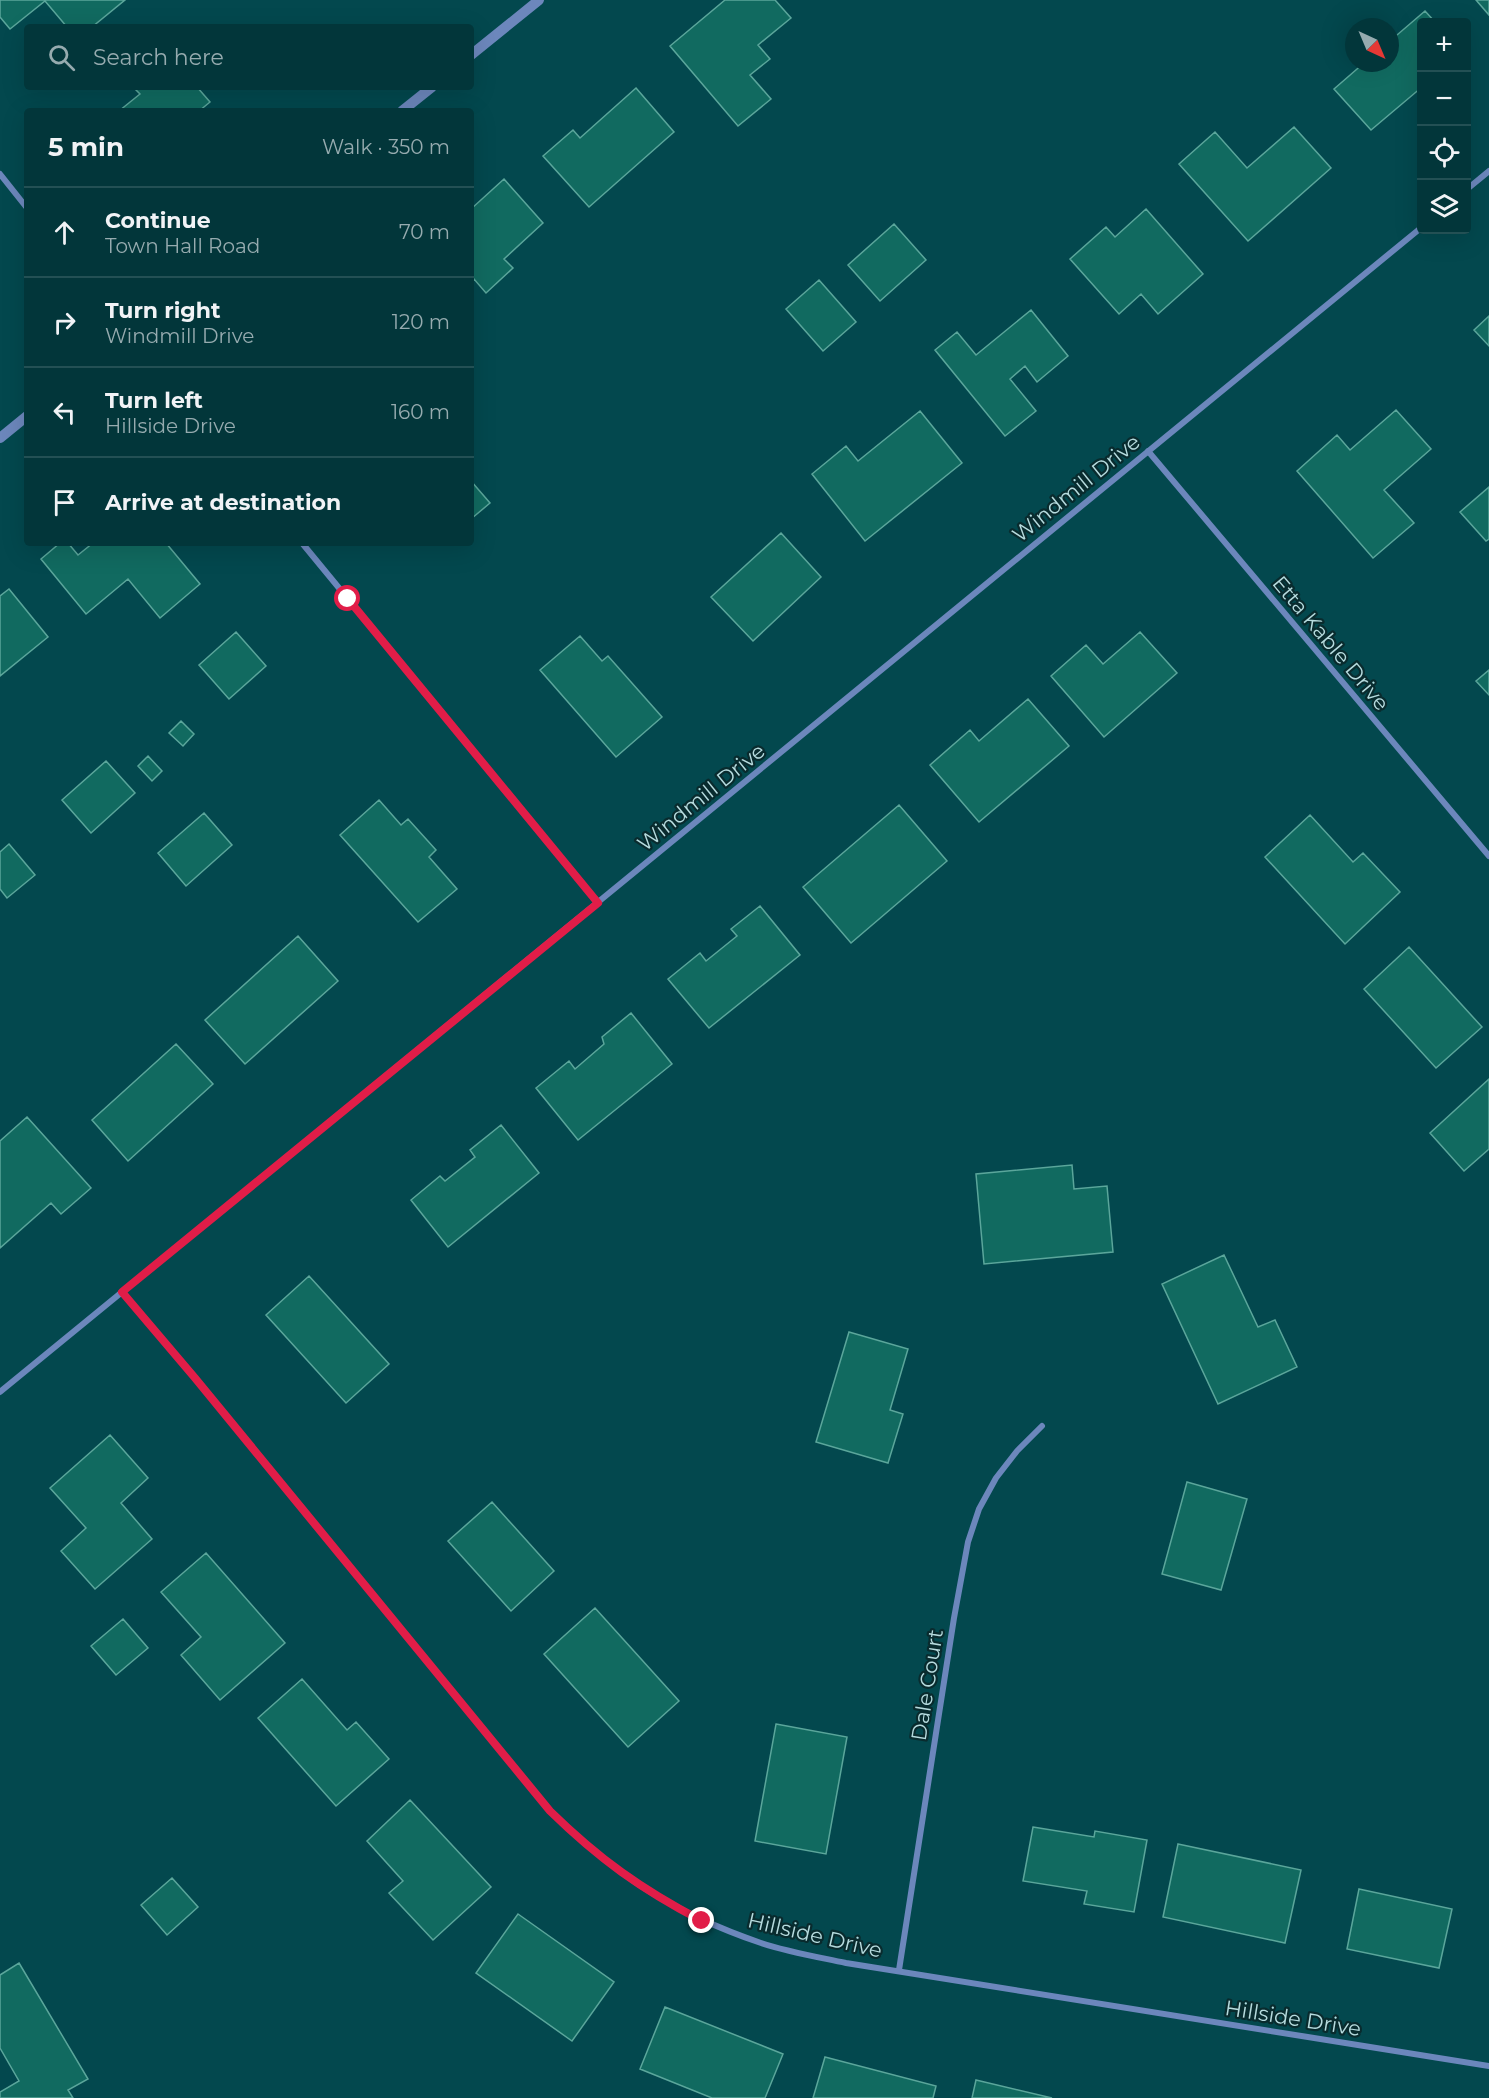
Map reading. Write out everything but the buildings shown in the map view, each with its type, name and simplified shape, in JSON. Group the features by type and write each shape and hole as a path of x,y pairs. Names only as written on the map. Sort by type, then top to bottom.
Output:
{"street":[{"path":"474,53 539,0"},
{"path":"406,108 428,90"},
{"path":"1471,187 1489,171"},
{"path":"0,174 24,204"},
{"name":"Windmill Drive","path":"0,1392 1417,231"},
{"path":"0,438 24,418"},
{"name":"Etta Kable Drive","path":"1148,451 1489,856"},
{"path":"304,546 598,903"},
{"name":"Hillside Drive","path":"122,1292 550,1811 585,1845 624,1876 666,1902 702,1921 764,1944 846,1963 1489,2066"},
{"name":"Dale Court","path":"899,1970 968,1542 979,1509 996,1478 1017,1451 1042,1426"}],"route":[{"path":"348,599 598,903 122,1292 550,1811 585,1845 624,1876 702,1921"}]}
